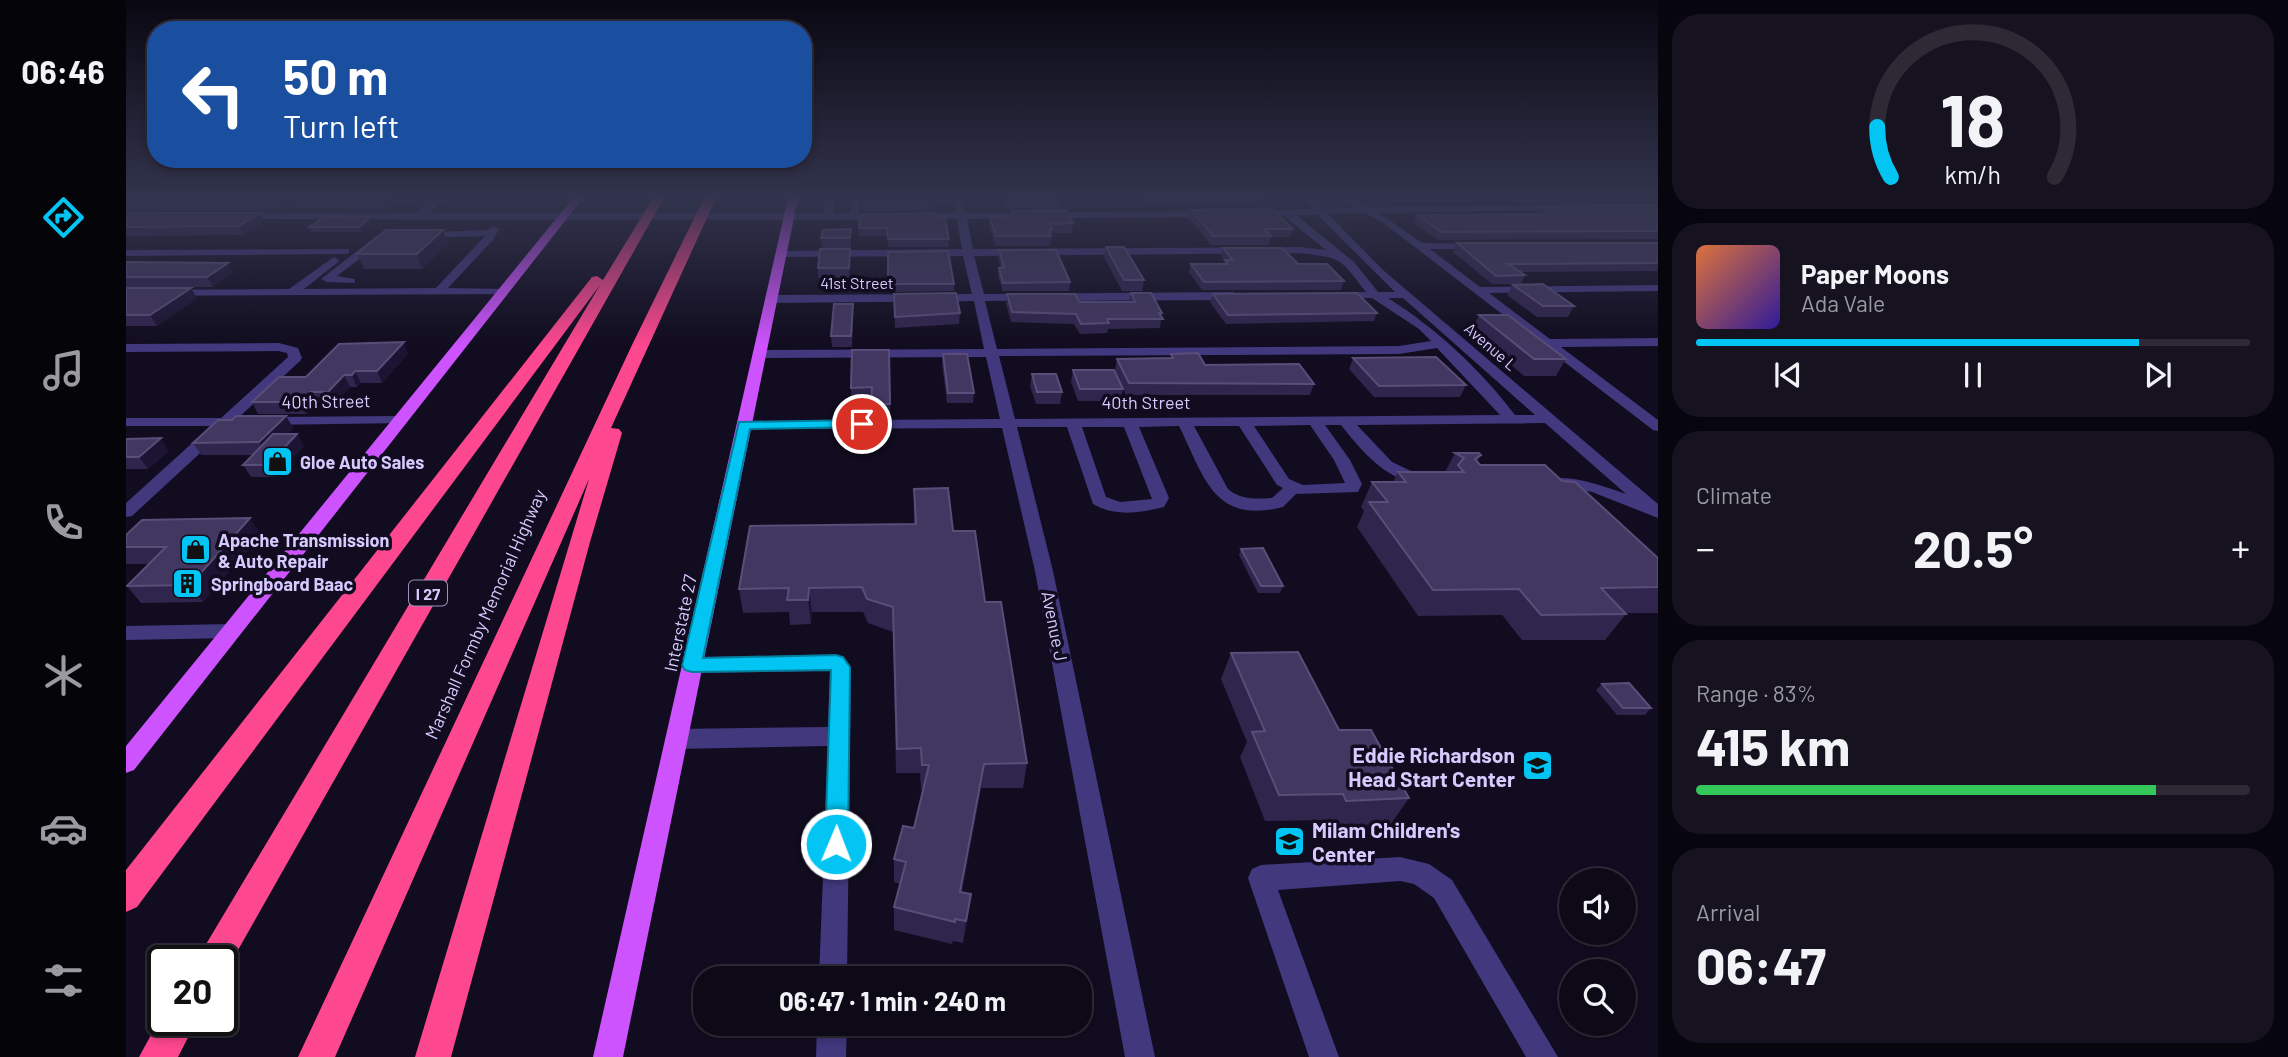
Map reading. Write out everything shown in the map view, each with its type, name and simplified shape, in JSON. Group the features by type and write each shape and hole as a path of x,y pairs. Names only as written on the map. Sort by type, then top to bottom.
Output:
{"highway":[{"path":"126,896 624,247"},
{"name":"I 27","path":"222,945 629,247"},
{"name":"Marshall Formby Memorial Highway","path":"316,1057 687,247"},
{"path":"433,1057 579,542 640,345"},
{"path":"157,1057 169,1036"}],"main road":[{"path":"126,763 538,247"},
{"name":"Interstate 27","path":"608,1057 782,247"}],"street":[{"path":"292,292 350,247"},
{"path":"366,247 327,279 449,281"},
{"path":"439,291 480,247"},
{"name":"Avenue J","path":"967,247 1047,584 1140,1057"},
{"path":"1329,247 1350,264 1375,295 1423,326 1437,343 1495,398 1511,419"},
{"name":"Avenue L","path":"1353,247 1656,512"},
{"name":"Avenue L","path":"1423,247 1658,427"},
{"path":"780,254 1299,250 1337,254"},
{"path":"126,253 345,251"},
{"path":"321,292 334,281"},
{"path":"1477,290 1658,288"},
{"path":"126,293 503,291"},
{"path":"1320,295 1405,295"},
{"name":"41st Street","path":"771,299 1252,296"},
{"path":"1548,343 1658,342"},
{"path":"759,354 1399,349 1437,343"},
{"path":"126,348 279,347 293,351 295,358 126,512"},
{"path":"1637,410 1658,410"},
{"name":"40th Street","path":"744,425 1549,419"},
{"name":"40th Street","path":"126,422 400,420"},
{"path":"1243,421 1283,482 1292,488 1352,488 1354,484 1342,460 1314,420"},
{"path":"1345,420 1387,467 1401,476 1432,483"},
{"path":"1184,421 1228,499 1250,504 1278,503 1292,488"},
{"path":"1073,422 1100,500 1106,505 1117,507 1158,503 1161,498 1130,422"},
{"path":"1538,482 1588,486 1656,512"},
{"path":"126,633 231,631"},
{"path":"692,665 836,663 841,671 833,966"},
{"path":"676,739 839,736"},
{"path":"1324,1057 1261,878 1400,869 1420,873 1443,889 1543,1057"},
{"path":"831,1057 832,1036"}],"building":[{"path":"365,247 424,247 417,254 357,254"},
{"path":"1106,247 1124,247 1144,280 1124,280"},
{"path":"1462,247 1658,247 1658,263 1508,264 1525,275 1496,276"},
{"path":"1223,248 1282,248 1298,264 1327,264 1344,281 1204,282 1191,264 1228,264 1225,260 1233,260"},
{"path":"820,249 850,249 849,268 818,268"},
{"path":"999,250 1056,250 1070,282 1003,283 999,268 1004,267"},
{"path":"948,251 954,284 893,284 893,276 888,276 888,252"},
{"path":"126,262 228,263 207,277 126,277"},
{"path":"1543,284 1574,306 1543,306 1513,285"},
{"path":"126,288 191,288 150,315 126,315"},
{"path":"956,293 960,313 895,317 894,294"},
{"path":"1131,293 1151,293 1163,319 1107,319 1109,323 1081,324 1076,314 1012,312 1007,294 1075,294 1079,302 1135,302"},
{"path":"1357,293 1377,313 1228,315 1213,294"},
{"path":"834,304 853,304 851,336 831,336"},
{"path":"1479,315 1508,315 1566,359 1534,359"},
{"path":"404,342 377,371 355,371 352,375 344,375 328,392 310,392 300,402 252,402 279,377 306,377 339,344"},
{"path":"852,350 889,350 890,404 871,404 872,387 851,388"},
{"path":"1198,353 1205,365 1299,364 1314,384 1129,383 1117,359 1173,358 1171,354"},
{"path":"943,354 967,354 974,393 948,393"},
{"path":"1436,357 1466,385 1379,386 1353,358"},
{"path":"1073,370 1114,370 1123,389 1080,389"},
{"path":"1032,374 1056,374 1062,392 1037,392"},
{"path":"236,416 286,416 259,442 193,443 218,420 232,420"},
{"path":"273,434 297,434 268,465 243,465"},
{"path":"161,438 139,457 126,457 126,439"},
{"path":"1455,453 1479,453 1481,455 1475,459 1480,465 1545,465 1562,481 1575,482 1658,558 1658,587 1601,588 1626,614 1541,615 1519,589 1433,590 1369,502 1388,502 1372,482 1406,482 1398,472 1464,472 1458,465 1464,458"},
{"path":"948,488 953,531 975,531 985,602 1001,602 1027,763 984,764 960,892 971,894 966,921 955,919 955,922 894,907 906,862 894,859 903,826 914,828 929,765 922,765 921,748 897,749 893,607 867,599 862,587 809,588 808,600 787,600 789,588 739,589 750,526 916,524 914,489"},
{"path":"250,518 190,585 127,586 166,547 126,547 126,535 142,520"},
{"path":"1263,548 1283,586 1261,586 1241,549"},
{"path":"1298,652 1339,730 1371,730 1409,798 1346,801 1343,794 1279,795 1252,732 1265,731 1231,653"},
{"path":"1629,683 1651,708 1623,708 1602,684"}],"place":[{"name":"Gloe Auto Sales","path":"277,462"},
{"name":"Apache Transmission & Auto Repair","path":"195,550"},
{"name":"Springboard Baac","path":"188,584"},
{"name":"Eddie Richardson Head Start Center","path":"1538,766"},
{"name":"Milam Children's Center","path":"1289,841"}],"route":[{"path":"836,844 841,667 836,663 692,665 744,425 862,424"}]}
